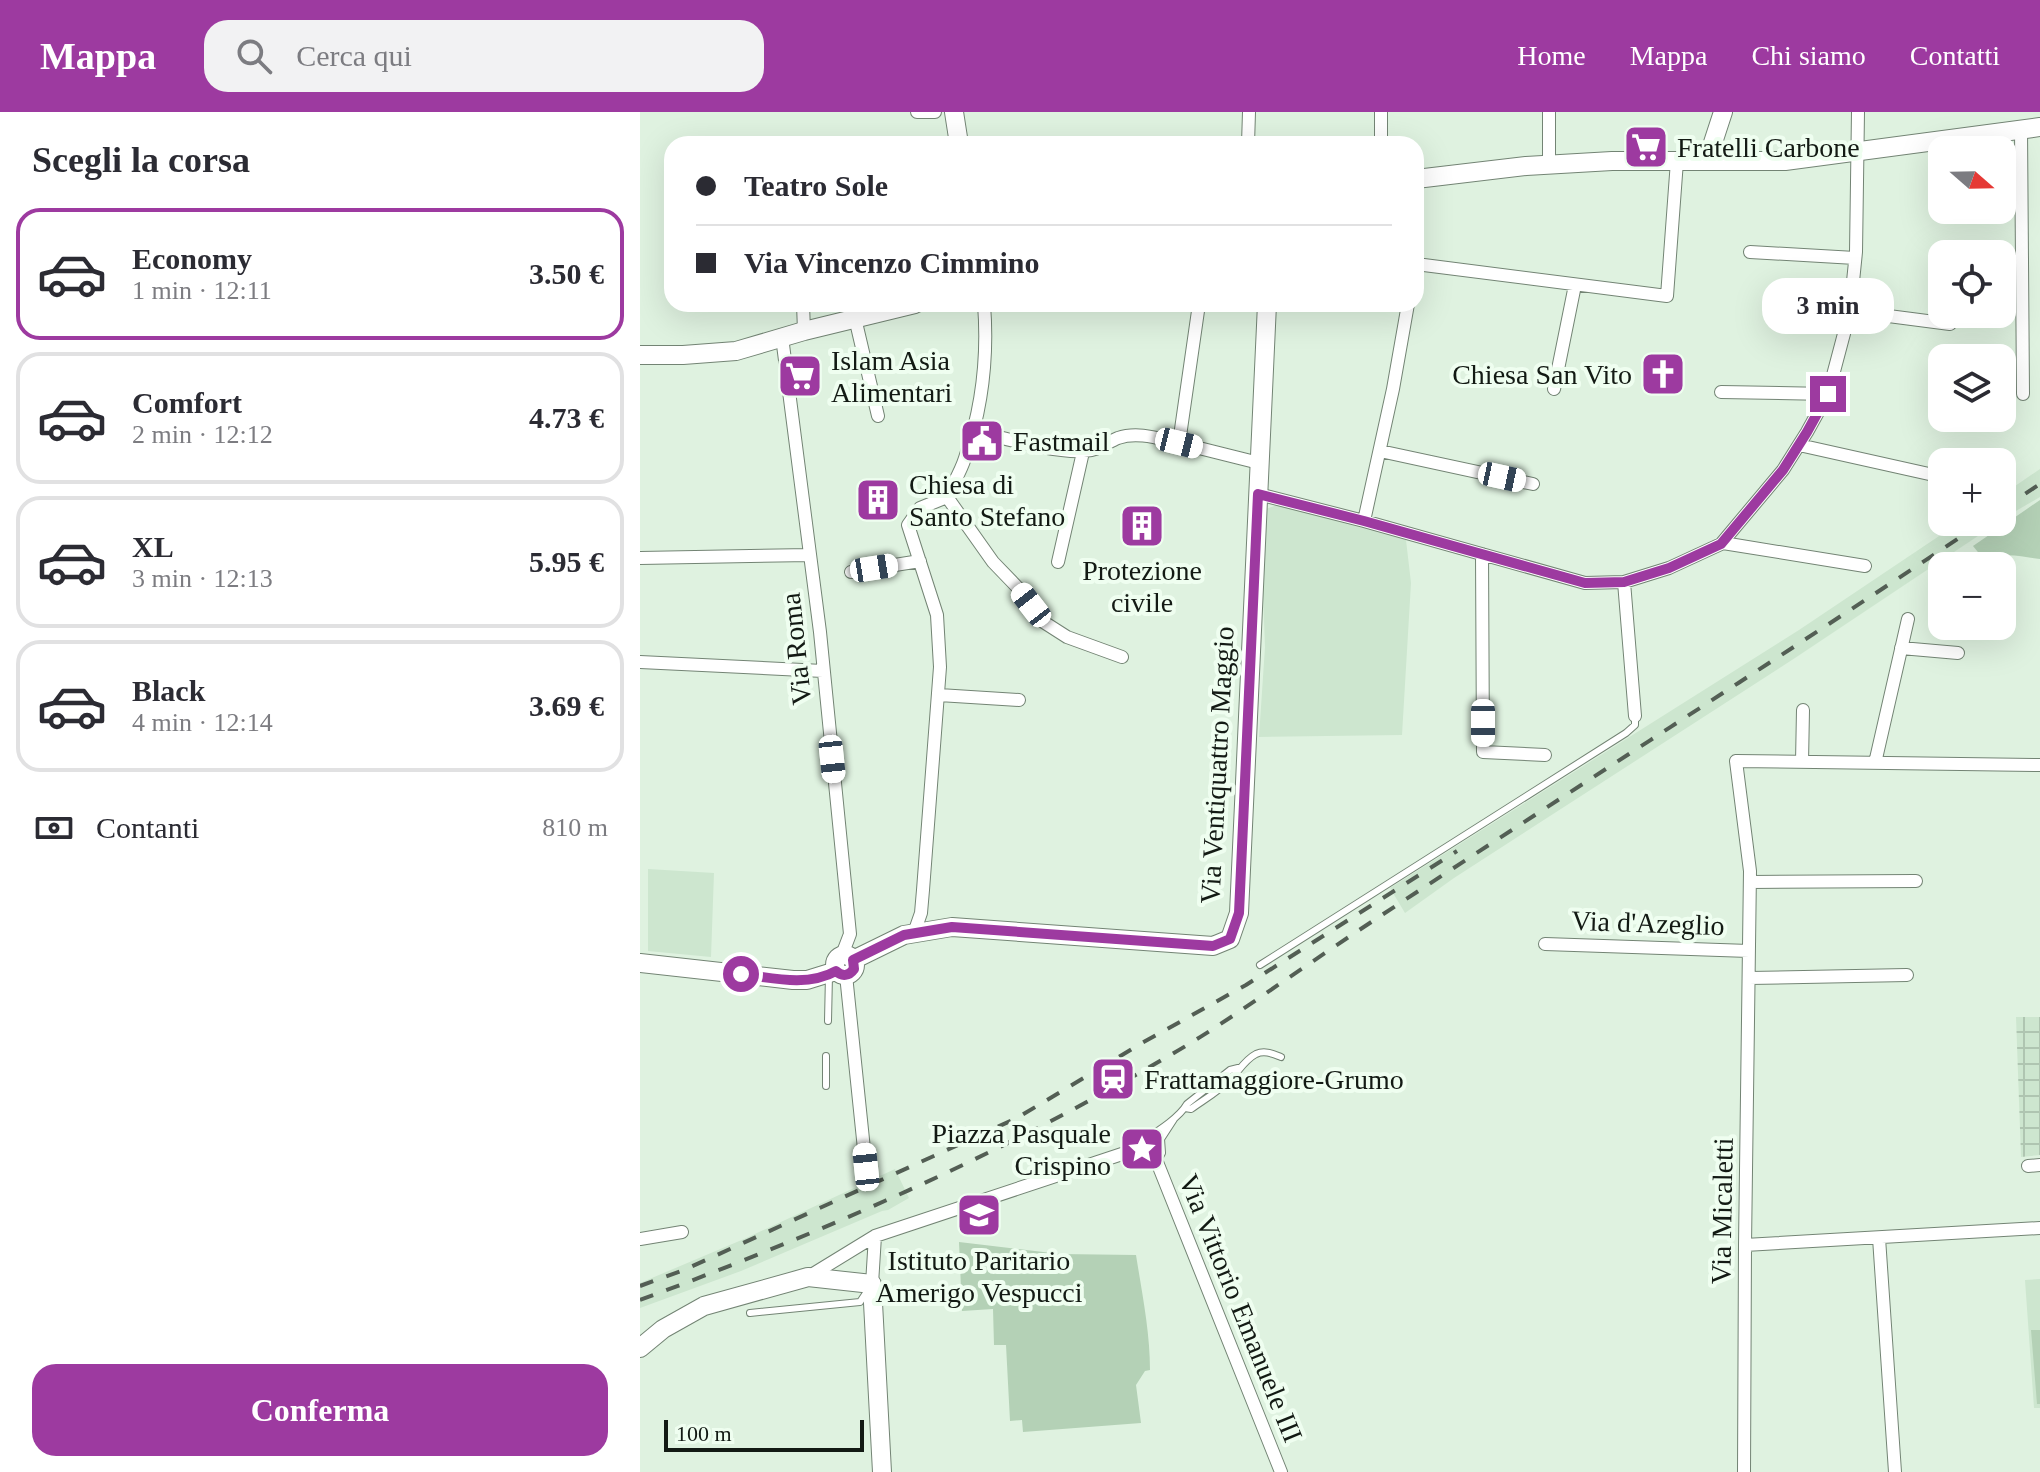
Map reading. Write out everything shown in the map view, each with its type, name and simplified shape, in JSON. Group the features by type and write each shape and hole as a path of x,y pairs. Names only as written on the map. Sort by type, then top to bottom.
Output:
{"street":[{"path":"917,112 935,112"},
{"path":"954,112 958,136"},
{"path":"1248,136 1249,112"},
{"path":"1381,112 1381,136"},
{"path":"1549,112 1549,165"},
{"path":"1707,161 1723,112"},
{"path":"1258,494 1585,583 1624,582 1669,568 1723,543 1783,470 1828,394 1850,311 1855,258 1858,112"},
{"path":"1424,178 1612,161 1785,161 2031,128 2023,394"},
{"path":"1424,265 1667,296 1677,161"},
{"path":"1750,252 1855,258"},
{"path":"1554,389 1575,285"},
{"path":"1850,311 1928,321"},
{"path":"803,312 804,331"},
{"path":"640,355 736,351 881,312"},
{"path":"914,933 921,913 940,667 937,615 908,525 920,508 947,497 964,461 974,431 982,384 988,312"},
{"path":"1179,443 1198,312"},
{"name":"Via Ventiquattro Maggio","path":"640,963 807,980 841,967 904,935 952,927 1213,946 1230,939 1239,913 1267,312"},
{"path":"1364,521 1407,312"},
{"path":"855,318 878,416"},
{"name":"Via Roma","path":"782,337 810,555 850,934 844,945 841,967 867,1178"},
{"path":"1721,392 1828,394"},
{"path":"974,431 1083,452 1135,434 1259,463"},
{"path":"1799,445 1928,474"},
{"path":"1380,451 1533,484"},
{"path":"1058,562 1083,452"},
{"path":"947,497 993,562 1019,589 1042,621 1067,637 1122,657"},
{"path":"1723,543 1865,566"},
{"path":"1482,554 1483,752 1545,755"},
{"path":"640,558 810,555"},
{"path":"851,572 920,561"},
{"path":"1624,582 1635,716"},
{"path":"1875,763 1908,619"},
{"path":"1901,648 1958,653"},
{"path":"640,662 823,671"},
{"path":"939,695 1019,700"},
{"path":"1803,710 1802,762 2040,765"},
{"name":"Via Micaletti","path":"1744,1472 1750,882 1736,761 1802,762"},
{"path":"1750,882 1916,881"},
{"name":"Via d'Azeglio","path":"1545,944 1749,951"},
{"path":"1749,978 1907,975"},
{"path":"640,1348 663,1329 704,1306 808,1277 875,1236 1125,1153 1157,1162"},
{"name":"Via Vittorio Emanuele III","path":"1157,1162 1281,1472"},
{"path":"1745,1245 2040,1228"},
{"path":"640,1239 682,1232"},
{"path":"875,1236 872,1284 882,1472"},
{"path":"1879,1238 1895,1472"},
{"path":"808,1277 872,1284"}],"lane":[{"path":"1260,965 1626,733 1635,725 1635,716"},
{"path":"828,1021 841,967"},
{"path":"1125,1153 1176,1116 1230,1070 1238,1068 1258,1053 1268,1052 1281,1057"},
{"path":"826,1056 826,1086"},
{"path":"1157,1162 1162,1153 1161,1139 1176,1116"},
{"path":"750,1313 860,1302 872,1284"}],"shaded area":[{"path":"2040,469 2040,497 2016,511 2016,485"},
{"path":"2040,500 2040,559 2016,556 2016,552 1978,552 1973,546 1988,536 2016,536 2016,516"},
{"path":"1277,505 1406,540 1411,583 1402,735 1259,737 1265,647 1262,570 1266,509"},
{"path":"1939,536 1978,536 1954,552 1928,552 1928,569 1405,913 1390,888 1799,630"},
{"path":"648,869 714,873 711,957 648,951"},
{"path":"2016,1017 2040,1017 2040,1155 2021,1157"},
{"path":"895,1169 909,1198 888,1210 741,1271 640,1308 640,1283"},
{"path":"959,1242 1060,1254 1136,1255 1150,1356 1150,1370 1145,1371 1136,1385 1141,1423 1023,1432 1022,1420 1010,1421 1006,1345 994,1345 993,1309 962,1311"},
{"path":"2040,1279 2040,1408 2034,1408 2025,1280"},
{"path":"2031,1330 2040,1330 2040,1404 2037,1404"}],"railway":[{"path":"2016,500 2040,484"},
{"path":"640,1300 775,1248 908,1191 1038,1128 1165,1058 1962,536"},
{"path":"640,1286 684,1270 1017,1118 1246,985 1457,851"}],"place":[{"name":"Fratelli Carbone","path":"1646,147"},
{"name":"Chiesa San Vito","path":"1663,374"},
{"name":"Islam Asia Alimentari","path":"800,376"},
{"name":"Fastmail","path":"982,441"},
{"name":"Chiesa di Santo Stefano","path":"878,500"},
{"name":"Protezione civile","path":"1142,526"},
{"name":"Frattamaggiore-Grumo","path":"1113,1079"},
{"name":"Piazza Pasquale Crispino","path":"1142,1149"},
{"name":"Istituto Paritario Amerigo Vespucci","path":"979,1215"}],"route":[{"path":"741,974 793,980 807,980 836,971 846,975 854,969 853,960 904,935 952,927 1213,946 1230,939 1239,913 1258,494 1585,583 1624,582 1669,568 1721,544 1783,470 1828,394"}]}
